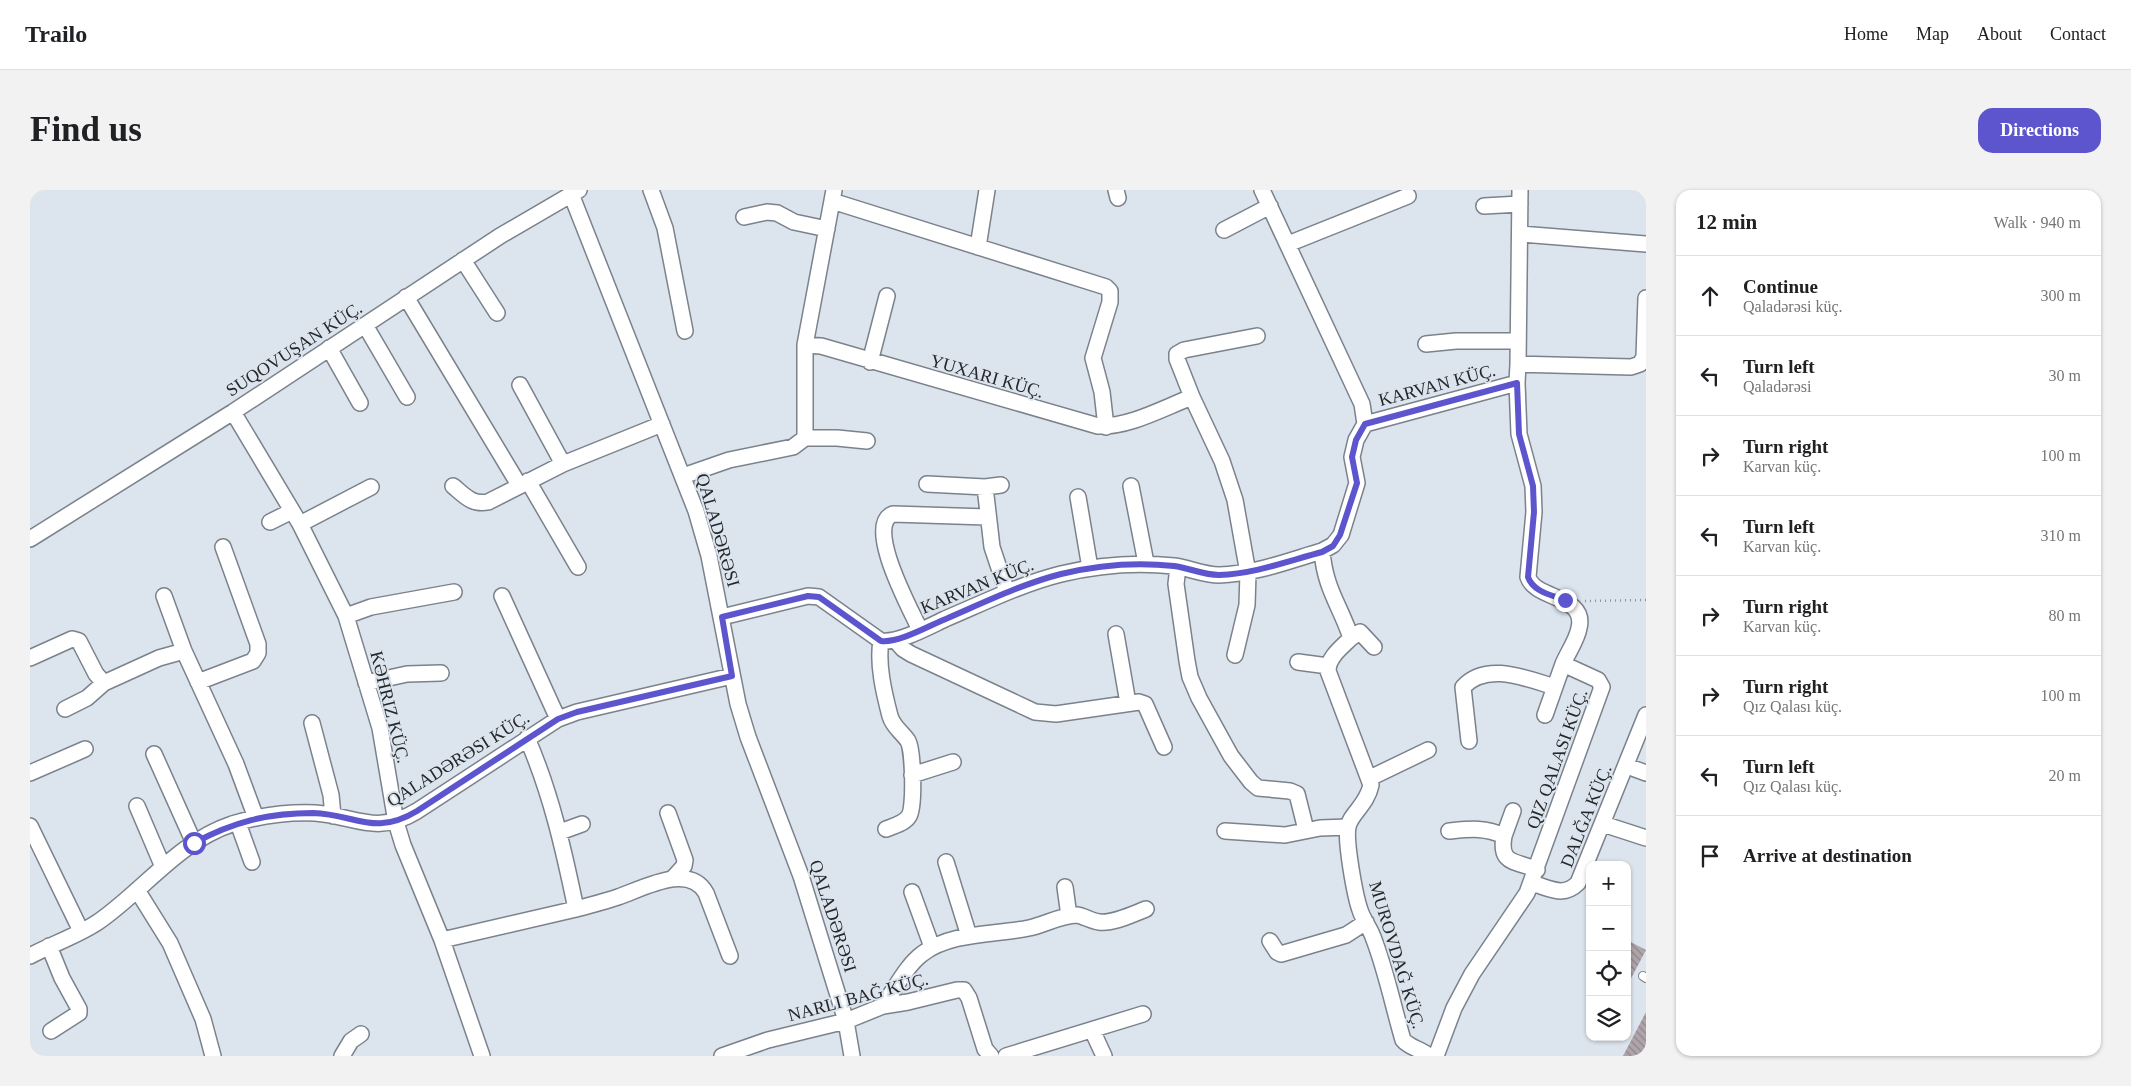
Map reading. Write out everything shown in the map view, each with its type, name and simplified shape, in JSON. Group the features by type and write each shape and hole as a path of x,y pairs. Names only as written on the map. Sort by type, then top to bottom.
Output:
{"street":[{"path":"651,190 665,228 685,331"},
{"path":"978,247 987,190"},
{"path":"1262,190 1362,404 1365,424"},
{"name":"SUQOVUŞAN KÜÇ.","path":"30,538 233,412 500,236 575,192"},
{"name":"QALADƏRƏSI","path":"575,192 683,476 709,556 732,676 748,737 802,876 846,1021 852,1056"},
{"path":"804,438 805,345 833,195 978,247 1106,288 1110,291 1110,302 1093,358 1102,392 1106,427"},
{"path":"1288,244 1408,196"},
{"path":"1484,206 1520,197 1518,364"},
{"path":"1224,230 1270,206"},
{"path":"744,217 767,212 777,213 794,222 827,228"},
{"path":"1520,234 1646,244"},
{"path":"464,260 497,313"},
{"path":"870,362 887,296"},
{"path":"406,297 578,567"},
{"name":"KARVAN KÜÇ.","path":"888,640 920,630 1037,581 1090,568 1146,563 1217,575 1248,573 1322,552 1333,546 1340,535 1357,483 1352,457 1356,440 1365,424 1517,383 1518,364 1631,367 1640,364 1644,358 1646,298"},
{"path":"365,325 407,397"},
{"path":"1235,655 1247,605 1248,573 1235,500 1222,461 1192,397 1177,359 1178,354 1184,350 1257,336"},
{"path":"1426,344 1456,341 1517,342"},
{"path":"805,345 821,346 870,362 1098,426 1106,427 1137,419 1192,397"},
{"path":"329,348 360,403"},
{"path":"1517,383 1519,434 1533,486 1534,512 1528,577 1530,584 1537,589 1565,600 1572,605 1579,618 1580,627 1563,664 1545,715"},
{"path":"520,385 563,464"},
{"name":"KƏHRIZ KÜÇ.","path":"233,412 296,518 346,616 380,728 396,822 408,859 442,940 482,1056"},
{"path":"453,486 471,501 478,504 488,502 563,464 662,424"},
{"path":"683,476 729,460 793,447 804,438 837,438 866,441"},
{"path":"927,484 986,487 1001,485"},
{"path":"1131,486 1146,563"},
{"path":"270,522 296,518 372,487"},
{"path":"986,487 987,517 992,547 1007,592"},
{"path":"1078,497 1090,568"},
{"path":"920,630 884,547 884,521 887,516 893,514 987,517"},
{"path":"198,682 253,660 258,653 258,644 223,548"},
{"path":"1322,552 1324,572 1328,586 1351,638"},
{"path":"1178,567 1176,584 1187,661 1190,677 1199,698 1231,756 1251,782 1258,788 1290,791 1296,794 1306,830"},
{"path":"346,616 371,607 454,592"},
{"path":"164,596 184,651 236,764 256,818"},
{"path":"502,596 558,719"},
{"path":"722,617 808,596 819,597 911,654 1034,712 1056,714 1128,703 1139,702 1145,704 1164,747"},
{"path":"1225,831 1276,836 1306,830 1348,827 1370,794 1370,778 1328,671 1328,666 1332,658 1351,638 1360,632 1363,633 1374,647"},
{"path":"1116,634 1128,703"},
{"path":"30,658 72,639 79,641 96,674 104,683"},
{"path":"886,829 906,820 911,814 912,775 911,751 908,741 890,718 881,668 879,652 888,640"},
{"path":"64,709 87,698 104,683 152,661 184,651"},
{"path":"1298,662 1328,666"},
{"path":"1436,1056 1454,1008 1472,974 1523,902 1602,687 1598,680 1563,664"},
{"path":"1469,741 1463,687 1469,681 1504,672 1555,687"},
{"path":"366,683 407,674 441,673"},
{"name":"QALADƏRƏSI KÜÇ.","path":"30,956 98,922 194,843 238,823 256,818 314,813 368,824 396,822 417,811 558,719 577,712 732,676"},
{"name":"DALĞA KÜÇ.","path":"1534,876 1562,892 1571,891 1578,883 1627,766 1646,715"},
{"path":"312,723 331,795 333,816"},
{"path":"527,738 546,786 560,832 576,910"},
{"path":"30,773 85,749"},
{"path":"1370,778 1428,750"},
{"path":"154,754 194,843"},
{"path":"912,775 953,762"},
{"path":"1627,766 1646,773"},
{"path":"137,806 163,867"},
{"path":"1513,811 1504,836 1503,855 1534,876"},
{"path":"668,813 685,860 684,866 673,878"},
{"path":"238,823 252,862"},
{"path":"560,832 582,824"},
{"path":"1603,824 1646,838"},
{"name":"MUROVDAĞ KÜÇ.","path":"1348,827 1358,904 1373,937 1403,1040 1407,1045 1422,1050 1428,1056"},
{"path":"1449,831 1476,828 1491,830 1504,836"},
{"path":"31,831 81,931"},
{"path":"946,862 969,936"},
{"path":"442,940 576,910 615,898 662,880 673,878 696,881 702,886 730,956"},
{"path":"1065,887 1069,916"},
{"path":"137,890 170,943 204,1019 213,1056"},
{"path":"912,892 932,947"},
{"path":"883,1006 916,960 932,947 969,936 1029,928 1069,916 1078,915 1096,922 1104,922 1146,910"},
{"path":"1270,940 1277,952 1281,954 1346,935 1366,922"},
{"path":"49,946 62,978 79,1009 79,1013 52,1031"},
{"path":"722,1056 768,1040 846,1021 883,1006 957,990 964,990 970,998 985,1049 991,1056"},
{"path":"1006,1056 1143,1014"},
{"path":"1092,1030 1104,1056"},
{"path":"342,1056 351,1041 362,1034"}],"path":[{"path":"1572,605 1590,600 1646,600"}],"building":[{"path":"1631,942 1646,950 1631,978"},
{"path":"1646,1012 1646,1056 1623,1056"}],"route":[{"path":"194,843 230,825 256,818 314,813 368,824 396,822 406,818 558,719 577,712 732,676 722,617 808,596 819,597 881,641 888,642 1037,581 1090,568 1146,563 1217,575 1248,573 1322,552 1333,546 1340,535 1357,483 1352,457 1356,440 1365,424 1517,383 1519,434 1533,486 1534,512 1528,577 1530,584 1537,589 1565,600"}]}
